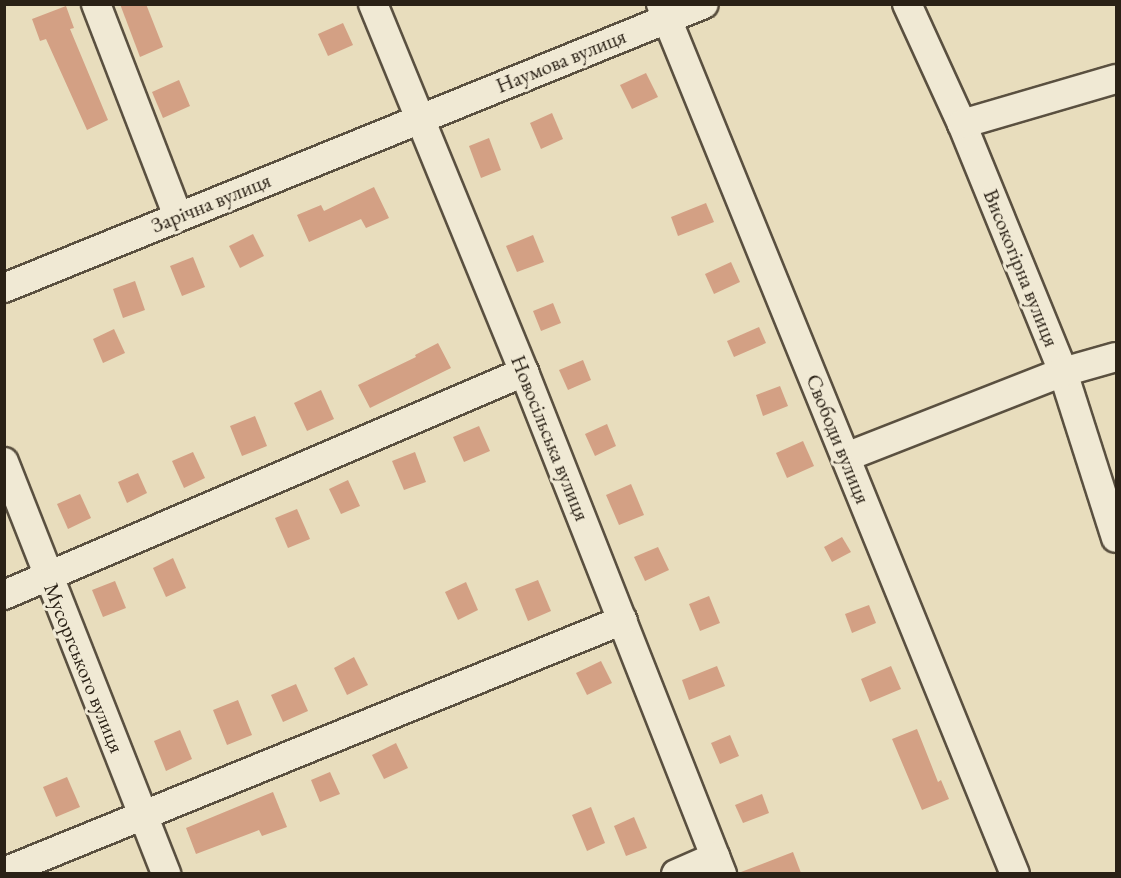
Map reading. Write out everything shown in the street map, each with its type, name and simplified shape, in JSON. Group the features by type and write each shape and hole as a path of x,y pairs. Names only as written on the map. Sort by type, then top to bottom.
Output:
{"street":[{"path":"96,4 178,216"},
{"name":"Новосільська вулиця","path":"373,4 418,119 524,372 718,865"},
{"name":"Наумова вулиця","path":"418,119 664,11 705,4"},
{"name":"Високогірна вулиця","path":"907,4 962,124 1063,372 1116,538"},
{"name":"Свободи вулиця","path":"664,11 1015,873"},
{"path":"962,124 1116,79"},
{"name":"Зарічна вулиця","path":"4,288 418,119"},
{"path":"846,457 1063,372 1116,357"},
{"path":"4,596 524,372"},
{"name":"Мусоргського вулиця","path":"4,462 166,873"},
{"path":"4,872 623,620"},
{"path":"676,873 718,865"}],"building":[{"path":"120,4 146,4 163,47 140,57"},
{"path":"66,6 74,28 70,29 108,120 87,130 46,39 40,41 32,19"},
{"path":"343,23 353,45 328,56 318,34"},
{"path":"646,73 658,97 632,109 620,85"},
{"path":"179,80 190,106 163,118 152,92"},
{"path":"552,113 563,139 541,149 530,123"},
{"path":"489,138 501,170 481,178 469,146"},
{"path":"374,187 389,218 366,228 361,219 309,242 297,215 321,205 324,211"},
{"path":"706,203 714,222 678,236 671,217"},
{"path":"253,234 264,256 240,268 229,246"},
{"path":"533,235 544,262 517,272 506,246"},
{"path":"193,257 205,287 182,296 170,266"},
{"path":"731,262 740,282 714,294 705,274"},
{"path":"135,281 145,310 123,318 113,289"},
{"path":"553,303 561,323 541,331 533,311"},
{"path":"759,327 766,343 734,357 727,341"},
{"path":"114,329 125,353 103,363 93,339"},
{"path":"438,343 451,368 370,408 358,385 416,357 415,355"},
{"path":"583,360 591,380 568,390 559,370"},
{"path":"780,386 788,406 763,416 756,395"},
{"path":"321,390 334,419 307,431 294,403"},
{"path":"255,416 267,446 242,456 230,426"},
{"path":"607,424 616,446 595,456 585,434"},
{"path":"479,426 490,451 464,462 453,437"},
{"path":"803,441 814,466 787,478 776,453"},
{"path":"193,452 205,478 184,488 172,461"},
{"path":"415,452 426,482 404,490 392,461"},
{"path":"138,473 147,493 127,503 118,482"},
{"path":"348,480 360,506 341,514 329,489"},
{"path":"631,484 644,515 619,525 606,495"},
{"path":"80,494 91,518 68,529 57,504"},
{"path":"297,509 310,539 288,548 275,518"},
{"path":"842,537 851,552 832,562 824,547"},
{"path":"658,547 669,570 645,581 634,557"},
{"path":"173,558 186,588 166,597 153,568"},
{"path":"538,580 551,611 528,621 515,589"},
{"path":"115,581 126,608 103,617 92,590"},
{"path":"466,582 478,610 458,620 445,592"},
{"path":"709,596 720,623 700,631 689,604"},
{"path":"869,605 876,623 852,633 845,614"},
{"path":"354,657 368,685 347,695 334,668"},
{"path":"601,661 612,683 587,695 576,673"},
{"path":"717,666 725,686 689,700 682,680"},
{"path":"891,666 901,689 870,702 861,679"},
{"path":"296,684 308,711 283,722 271,695"},
{"path":"238,700 252,735 227,745 213,710"},
{"path":"917,729 938,782 941,780 949,799 922,810 892,739"},
{"path":"180,730 192,759 166,771 154,741"},
{"path":"730,735 739,756 720,764 711,743"},
{"path":"396,743 408,768 384,779 372,755"},
{"path":"330,772 340,794 320,802 311,780"},
{"path":"67,777 80,807 56,817 43,787"},
{"path":"273,792 287,827 262,836 259,830 196,854 186,828"},
{"path":"762,794 769,813 743,823 735,805"},
{"path":"591,807 605,843 587,851 572,815"},
{"path":"634,817 647,848 626,856 614,826"},
{"path":"793,852 801,873 741,872"}]}
